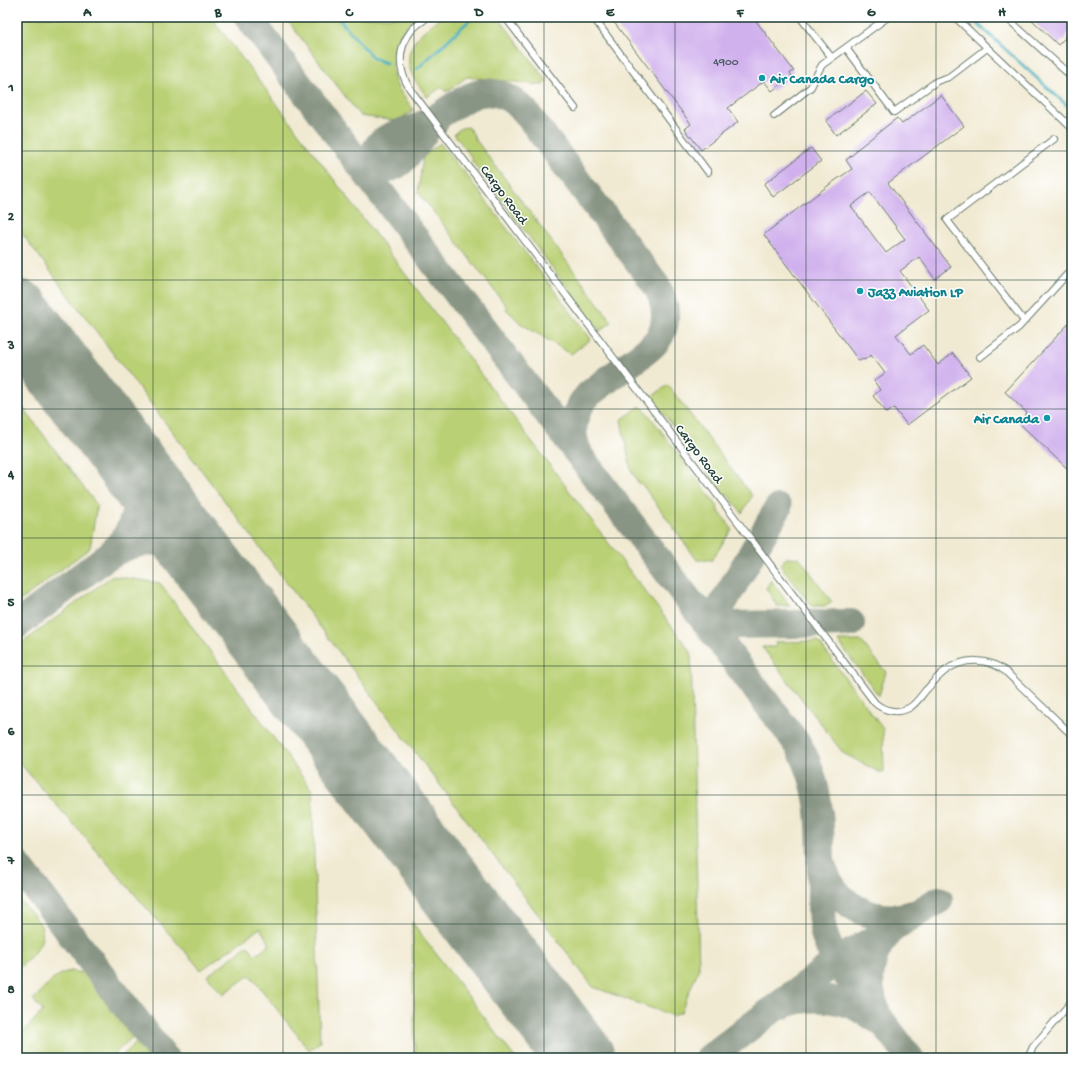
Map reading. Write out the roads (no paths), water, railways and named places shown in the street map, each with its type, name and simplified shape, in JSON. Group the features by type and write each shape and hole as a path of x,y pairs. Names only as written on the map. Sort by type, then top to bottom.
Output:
{"lane":[{"name":"Cargo Road","path":"428,17 411,31 402,51 401,68 405,81 410,89 875,703 886,710 903,710 913,705 940,675 950,667 967,662 985,662 994,664 1005,671 1072,735"},
{"path":"505,17 575,108"},
{"path":"593,17 708,172"},
{"path":"800,17 832,58"},
{"path":"774,116 811,87 820,67 888,17"},
{"path":"955,17 1072,128"},
{"path":"1006,17 1072,77"},
{"path":"846,48 894,112 937,81 949,77 988,48"},
{"path":"1024,321 947,220 1054,139"},
{"path":"980,357 1024,321 1072,269"},
{"path":"1028,1058 1032,1047 1072,1001"}],"waterway":[{"path":"337,17 373,58 386,63"},
{"path":"417,69 473,17"},
{"path":"970,17 1072,110"}],"place":[{"name":"Air Canada Cargo","path":"762,78"},
{"name":"Jazz Aviation LP","path":"860,291"},
{"name":"Air Canada","path":"1047,418"}]}
